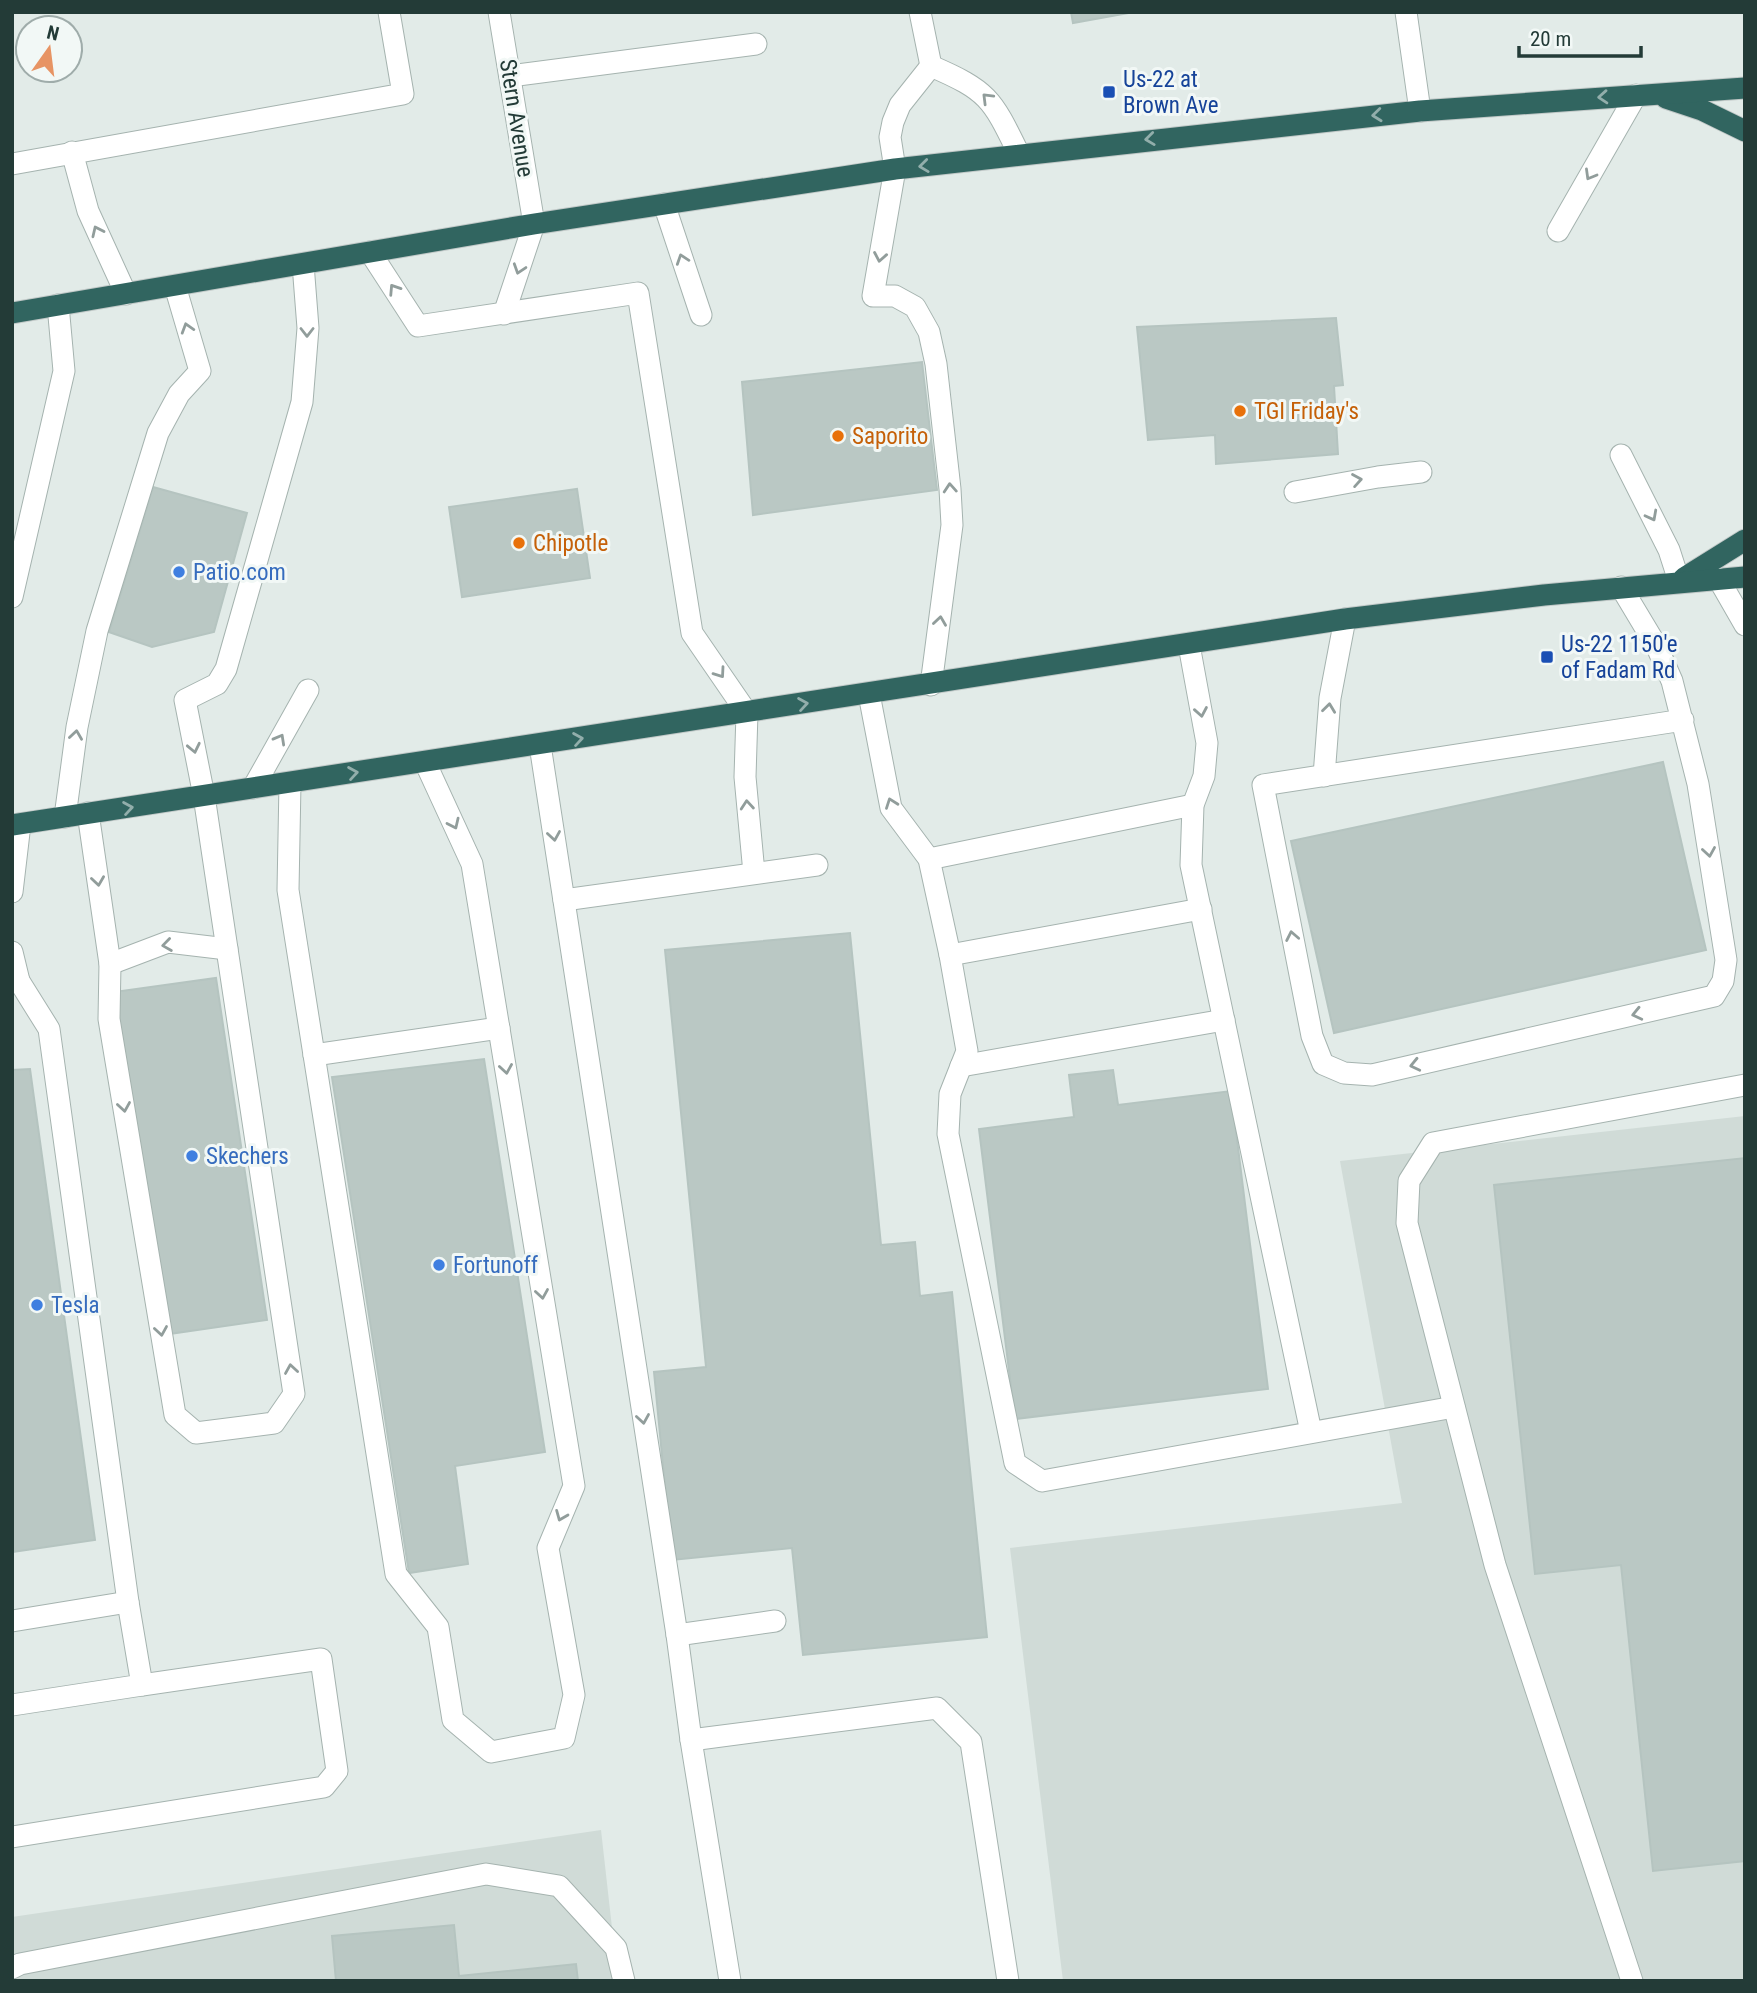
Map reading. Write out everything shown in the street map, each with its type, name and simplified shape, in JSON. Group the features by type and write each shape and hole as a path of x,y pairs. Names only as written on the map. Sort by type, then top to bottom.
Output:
{"highway":[{"path":"12,313 534,224 895,169 1420,111 1745,88"},
{"path":"1646,94 1702,110 1745,131"},
{"path":"1679,581 1745,540"},
{"path":"16,824 1346,619 1621,587 1745,577"}],"street":[{"path":"12,164 403,94 389,12"},
{"name":"Stern Avenue","path":"499,12 534,224"},
{"path":"920,12 931,66 900,105 892,122 890,137 895,169 873,296 895,296 915,307 929,332 935,357 952,525 930,685"},
{"path":"1406,12 1420,111"},
{"path":"510,76 756,44"},
{"path":"931,66 962,79 995,106 1018,154"},
{"path":"1558,231 1646,94"},
{"path":"72,152 88,211 126,293"},
{"path":"664,204 701,315"},
{"path":"504,314 534,224"},
{"path":"370,252 418,326 638,293 692,633 747,713 745,777 754,873"},
{"path":"88,813 110,964 109,1019 175,1415 196,1433 274,1423 294,1394 204,796 184,700 217,684 226,669 302,402 308,328 303,264"},
{"path":"65,817 82,701 97,631 158,433 178,394 200,371 175,286"},
{"path":"12,597 64,371 58,305"},
{"path":"1621,455 1654,518 1679,581"},
{"path":"1295,492 1421,472"},
{"path":"1718,578 1745,625"},
{"path":"1621,587 1665,663 1683,720 1698,784 1727,960 1723,981 1714,996 1372,1075 1344,1073 1323,1064 1312,1036 1262,785 1683,720"},
{"path":"1324,776 1330,698 1346,619"},
{"path":"1189,645 1207,743 1204,776 1193,805 1191,865 1311,1432"},
{"path":"253,788 308,690"},
{"path":"869,694 891,808 929,859 950,955 967,1051 950,1094 948,1134 1015,1463 1042,1481 1454,1407"},
{"path":"540,744 730,1981"},
{"path":"290,782 288,890 396,1574 438,1627 453,1720 491,1752 564,1738 574,1695 548,1548 574,1486 472,864 425,762"},
{"path":"929,859 1193,805"},
{"path":"12,892 16,824"},
{"path":"564,900 817,865"},
{"path":"950,955 1201,909"},
{"path":"110,964 168,942 227,949"},
{"path":"12,953 16,981 49,1029 128,1602 142,1685"},
{"path":"961,1066 1224,1020"},
{"path":"314,1055 499,1028"},
{"path":"1632,1981 1495,1565 1407,1223 1409,1181 1433,1143 1745,1085"},
{"path":"12,1621 128,1602"},
{"path":"677,1635 775,1621"},
{"path":"12,1705 321,1659 337,1771 324,1787 12,1837"},
{"path":"691,1740 937,1709 971,1742 1008,1981"},
{"path":"12,1968 20,1964 486,1874 559,1886 616,1948 624,1981"}],"shaded area":[{"path":"1745,1116 1745,1981 1063,1981 1010,1548 1402,1503 1340,1161"},
{"path":"601,1830 618,1981 12,1981 12,1917"}],"building":[{"path":"1071,12 1134,12 1073,23"},
{"name":"TGI Friday's","path":"1336,318 1343,385 1334,386 1338,454 1216,464 1215,435 1148,440 1137,327"},
{"name":"Saporito","path":"922,362 937,490 753,515 742,382"},
{"name":"Patio.com","path":"153,487 247,513 214,632 152,647 109,632"},
{"name":"Chipotle","path":"577,489 590,578 462,597 449,507"},
{"path":"1663,762 1706,950 1334,1033 1291,841"},
{"path":"850,933 881,1245 915,1242 920,1296 952,1292 987,1637 803,1655 792,1548 672,1560 654,1372 706,1367 665,950"},
{"name":"Skechers","path":"216,978 267,1320 169,1334 114,992"},
{"name":"Fortunoff","path":"484,1059 545,1452 455,1466 468,1564 409,1573 332,1077"},
{"name":"Tesla","path":"30,1069 95,1540 12,1552 12,1070"},
{"path":"1113,1070 1118,1105 1231,1091 1268,1389 1015,1419 979,1129 1074,1117 1069,1075"},
{"path":"1745,1158 1745,1861 1653,1871 1621,1565 1535,1574 1494,1185"},
{"path":"454,1925 459,1976 576,1964 578,1981 336,1981 332,1936"}],"place":[{"name":"Us-22 at Brown Ave","path":"1109,92"},
{"name":"TGI Friday's","path":"1240,411"},
{"name":"Saporito","path":"838,436"},
{"name":"Chipotle","path":"519,543"},
{"name":"Patio.com","path":"179,572"},
{"name":"Us-22 1150'e of Fadam Rd","path":"1547,657"},
{"name":"Skechers","path":"192,1156"},
{"name":"Fortunoff","path":"439,1265"},
{"name":"Tesla","path":"37,1305"}]}
